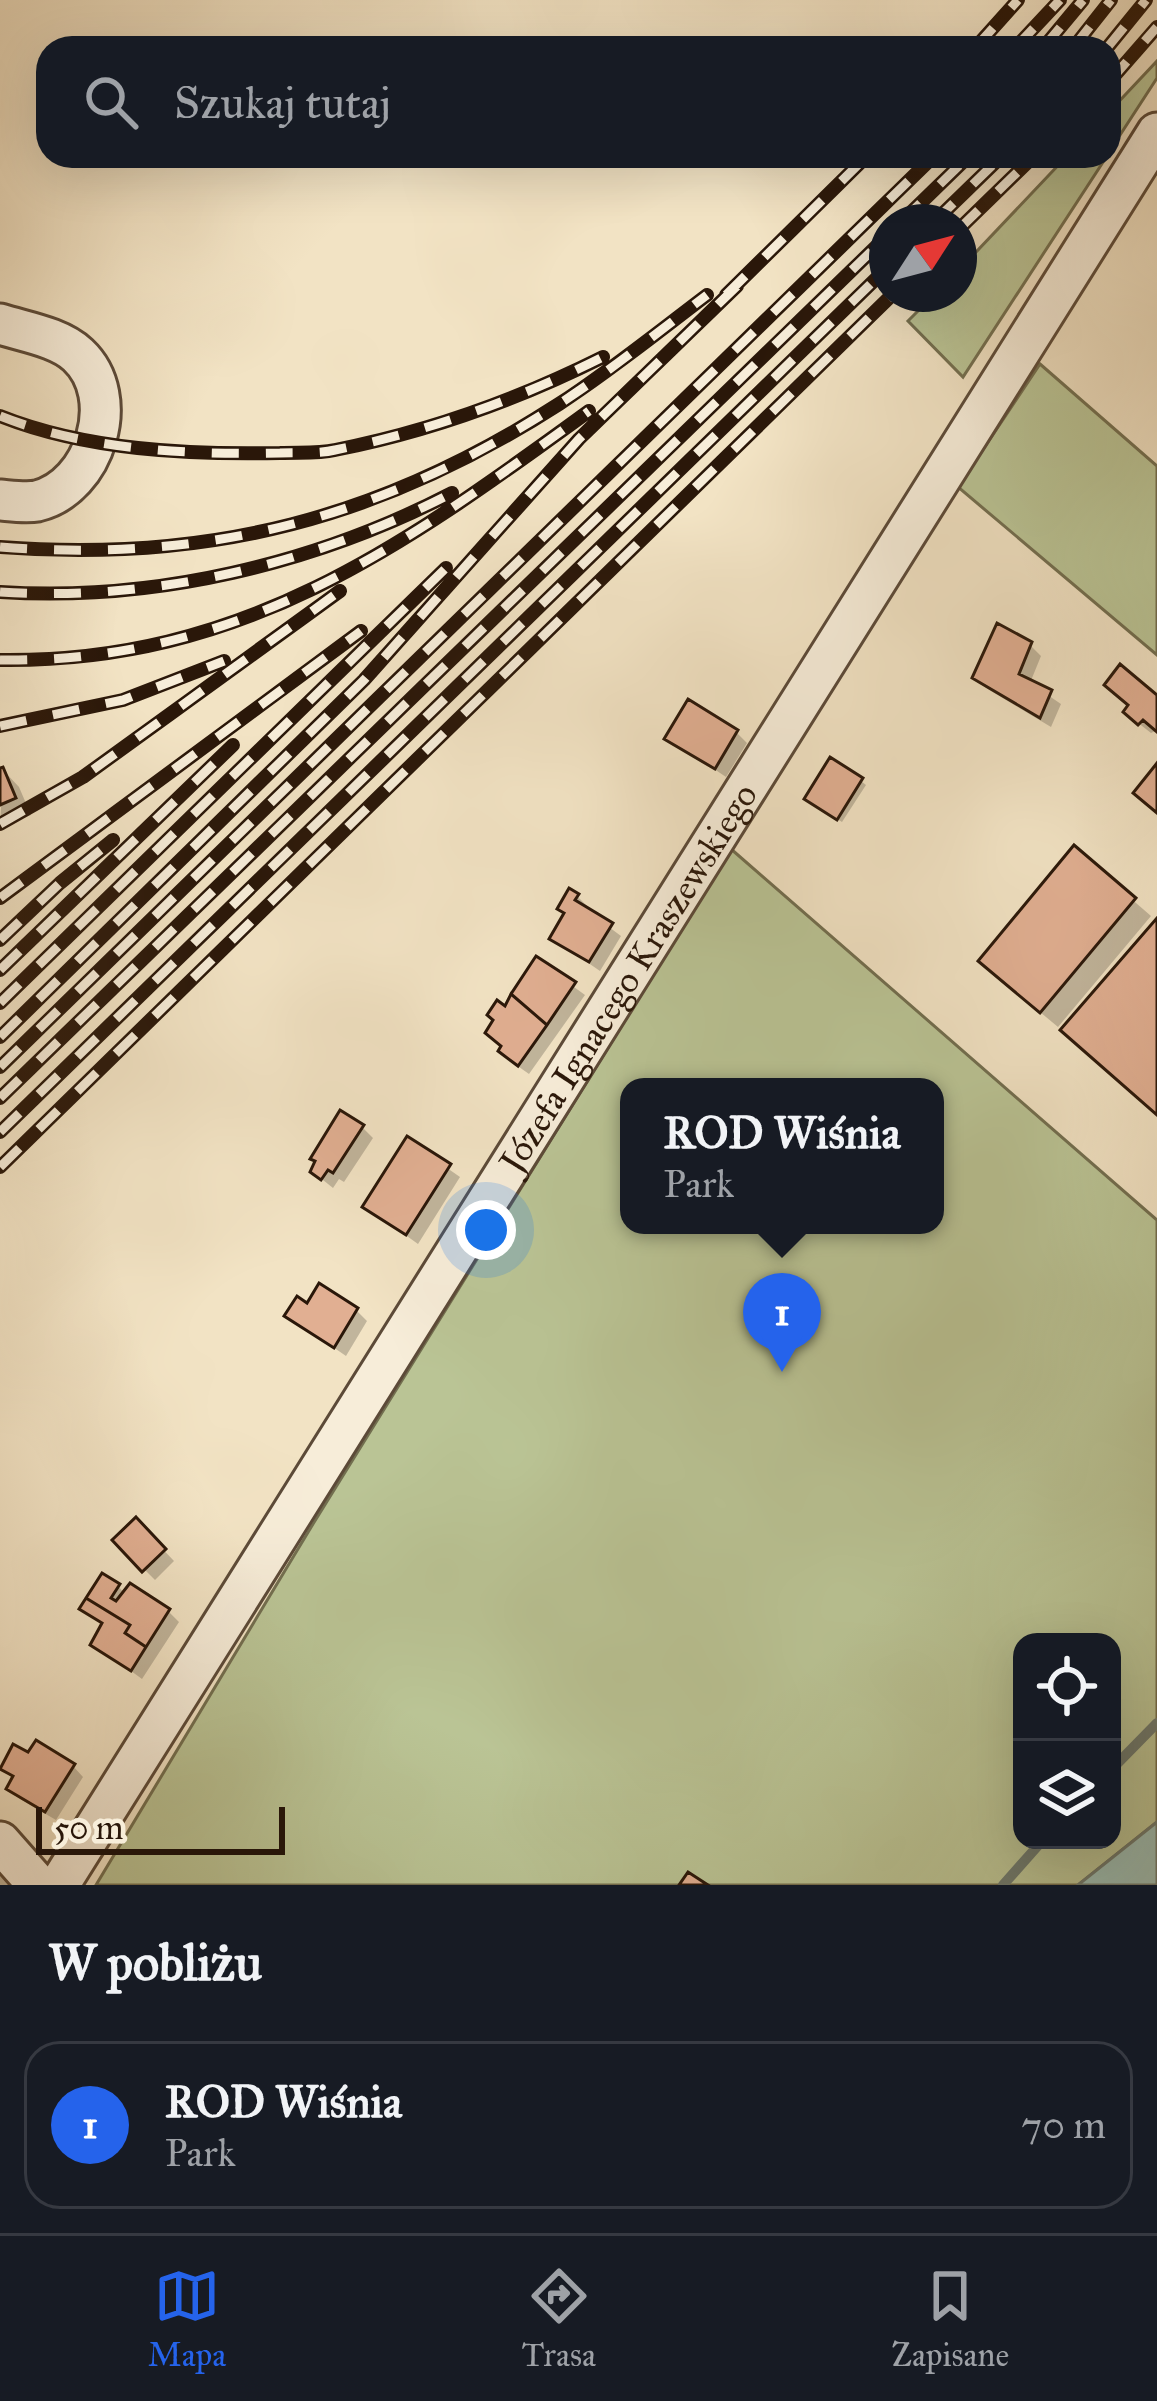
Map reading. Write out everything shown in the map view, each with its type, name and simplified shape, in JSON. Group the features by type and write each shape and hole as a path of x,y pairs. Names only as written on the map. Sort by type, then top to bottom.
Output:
{"street":[{"name":"Józefa Ignacego Kraszewskiego","path":"59,1885 1157,133"},
{"path":"0,325 57,342 78,355 92,374 100,398 97,441 86,464 60,491 35,502 0,500"},
{"path":"0,1842 38,1885"}],"green space":[{"path":"1157,61 1157,78 1121,134 1121,99"},
{"path":"1056,168 1099,168 963,377 908,321 917,312 977,312 977,251"},
{"path":"1040,364 1157,466 1157,655 958,487"},
{"path":"731,849 1157,1220 1157,1822 1078,1885 96,1885 313,1524"}],"water":[{"path":"1157,1822 1157,1885 1078,1885"}],"building":[{"path":"997,623 1032,642 1019,674 1052,690 1040,718 972,678"},
{"path":"1120,664 1157,695 1157,732 1123,712 1128,705 1104,685"},
{"path":"688,699 738,730 715,769 664,739"},
{"path":"830,757 863,778 837,820 804,799"},
{"path":"1157,763 1157,813 1133,793"},
{"path":"0,768 16,798 0,805"},
{"path":"1074,845 1136,898 1040,1013 978,961"},
{"path":"569,888 579,894 575,900 613,923 589,962 549,939 564,913 557,909"},
{"path":"1157,918 1157,1115 1060,1030"},
{"path":"536,956 576,982 547,1025 511,994"},
{"path":"511,994 547,1025 518,1066 485,1033 493,1020 487,1015 497,1000 505,1006"},
{"path":"340,1110 364,1125 333,1173 328,1170 321,1180 310,1172 315,1161 310,1159"},
{"path":"407,1136 451,1164 406,1235 362,1207"},
{"path":"319,1283 358,1308 334,1348 284,1316 297,1296 307,1303"},
{"path":"136,1517 166,1549 142,1572 112,1540"},
{"path":"102,1573 120,1584 111,1598 116,1601 130,1583 170,1609 146,1647 125,1633 130,1625 86,1598"},
{"path":"86,1598 130,1625 125,1633 146,1647 131,1671 90,1645 102,1623 79,1609"},
{"path":"36,1740 75,1764 45,1812 6,1789 13,1776 0,1769 13,1744 28,1752"},
{"path":"688,1872 708,1885 679,1885"}],"waterway":[{"path":"1121,1760 1157,1723"},
{"path":"1003,1885 1035,1849"}],"railway":[{"path":"986,36 1018,0"},
{"path":"1026,36 1060,0"},
{"path":"1053,36 1083,0"},
{"path":"1082,36 1111,0"},
{"path":"1117,36 1146,0"},
{"path":"1121,68 1157,27"},
{"path":"726,295 855,168"},
{"path":"0,1067 922,168"},
{"path":"920,204 957,168"},
{"path":"953,204 990,168"},
{"path":"977,211 1022,168"},
{"path":"0,1098 869,253"},
{"path":"0,1037 364,680 579,439 737,286"},
{"path":"0,1132 869,286"},
{"path":"0,547 77,550 222,539 360,504 493,444 559,404 707,295"},
{"path":"0,1167 875,312"},
{"path":"0,416 67,436 138,448 322,452 404,434 472,412 603,357"},
{"path":"0,660 87,656 168,641 243,618 315,588 452,508 589,411"},
{"path":"0,592 116,591 232,573 345,540 452,493"},
{"path":"0,1003 446,568"},
{"path":"0,824 83,777 340,591"},
{"path":"0,898 361,631"},
{"path":"0,726 123,700 224,661"},
{"path":"0,970 233,745"},
{"path":"0,940 113,840"}],"place":[{"name":"ROD Wiśnia","path":"782,1372"}]}
